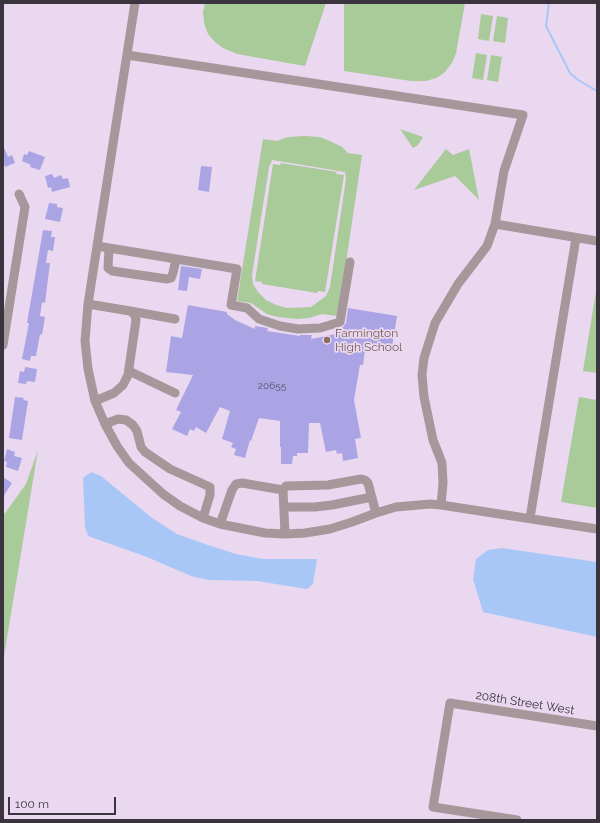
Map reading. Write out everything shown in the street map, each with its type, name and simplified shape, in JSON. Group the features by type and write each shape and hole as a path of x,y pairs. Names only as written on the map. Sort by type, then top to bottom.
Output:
{"street":[{"path":"135,3 88,304 84,341 88,368 96,401 105,424 117,446 130,463 163,494 180,506 203,518 220,524 246,530 285,534 305,533 330,529 376,512 413,505 441,505 597,529"},
{"path":"127,56 523,115 504,171 495,224 487,246 458,284 435,322 424,358 422,375 424,397 433,440 442,463 443,483 441,505"},
{"path":"3,345 25,207 19,194"},
{"path":"495,224 597,241"},
{"path":"530,518 576,238"},
{"path":"97,246 237,269 231,306 247,308 259,319 280,326 298,329 320,328 340,322 350,262"},
{"path":"109,248 108,268 112,271 167,279 171,278 173,274 176,259"},
{"path":"88,304 175,319"},
{"path":"96,401 114,393 123,385 128,375 136,320 135,314 130,311"},
{"path":"129,371 175,393"},
{"path":"105,424 118,419 126,420 134,425 137,431 140,447 145,452 170,469 210,487 210,495 203,518"},
{"path":"285,534 283,490 286,486 328,485 361,479 365,480 368,483 376,512"},
{"path":"220,524 232,490 236,484 242,483 283,490"},
{"path":"284,507 320,506 372,497"},
{"name":"208th Street West","path":"517,820 433,808 450,702 597,726"}],"green space":[{"path":"205,3 326,3 305,66 237,54 223,48 208,34 204,23 203,12"},
{"path":"344,3 465,3 456,53 452,63 444,73 436,78 426,81 411,81 344,71"},
{"path":"481,14 493,16 489,41 478,39"},
{"path":"497,16 508,18 505,43 493,41"},
{"path":"476,53 487,55 483,80 472,78"},
{"path":"491,55 502,57 498,82 487,80"},
{"path":"400,129 423,137 418,145 413,148"},
{"path":"288,137 320,137 342,147 348,153 362,155 338,316 322,314 309,318 296,319 278,317 267,314 251,303 237,301 263,139 277,141","holes":["272,160 345,172 346,179 330,287 326,296 311,307 287,308 266,300 253,284 252,275 269,167"]},
{"path":"446,149 453,155 469,149 479,200 455,176 414,190"},
{"path":"281,163 337,172 336,174 344,175 325,292 318,291 317,293 262,284 262,282 255,281 273,164 280,165"},
{"path":"597,285 597,373 583,371"},
{"path":"579,397 597,400 597,508 561,502"},
{"path":"38,450 4,656 3,516 26,484"}],"water":[{"path":"91,472 101,476 152,518 177,534 236,554 263,559 317,559 313,584 307,589 257,581 208,580 191,576 147,557 88,536 85,527 83,478"},
{"path":"502,548 597,562 597,637 483,612 473,579 476,559 488,550"}],"building":[{"path":"3,145 8,157 12,155 15,163 5,167 5,165 3,166"},
{"path":"29,151 45,157 40,170 30,167 31,165 22,161 24,154 27,155"},
{"path":"201,166 212,167 209,192 198,190"},
{"path":"52,174 54,178 61,175 63,179 68,178 70,187 52,192 51,187 48,188 45,176"},
{"path":"49,203 57,204 57,207 63,208 60,222 45,219"},
{"path":"43,230 52,231 51,237 55,237 53,251 48,250 46,263 50,263 45,303 42,302 40,316 45,317 42,335 40,334 36,356 31,356 30,361 22,359"},
{"path":"181,266 202,269 200,279 189,277 187,291 178,290"},
{"name":"Farmington High School","path":"188,305 227,312 227,314 235,320 255,329 255,326 268,328 267,331 300,336 312,335 311,339 341,333 342,328 346,323 348,308 397,316 392,347 366,343 363,365 360,365 354,400 361,438 355,439 358,458 343,461 342,453 337,454 336,450 326,452 320,423 309,423 308,453 297,453 297,456 293,456 292,464 281,464 280,421 259,418 251,441 250,440 245,458 234,455 236,449 231,447 233,443 222,439 230,411 220,407 206,433 196,427 194,431 190,429 187,436 172,429 181,412 176,410 193,375 166,372 171,336 182,338"},
{"path":"25,367 37,369 35,382 27,381 26,384 18,383 20,371 24,372"},
{"path":"15,397 24,398 23,400 28,401 22,440 9,438"},
{"path":"7,449 15,452 14,456 22,458 18,471 6,467 7,462 4,461"},
{"path":"3,477 12,483 3,497"}],"waterway":[{"path":"549,3 546,26 570,73 578,80 597,91"}],"place":[{"name":"Farmington High School","path":"327,340"}]}
